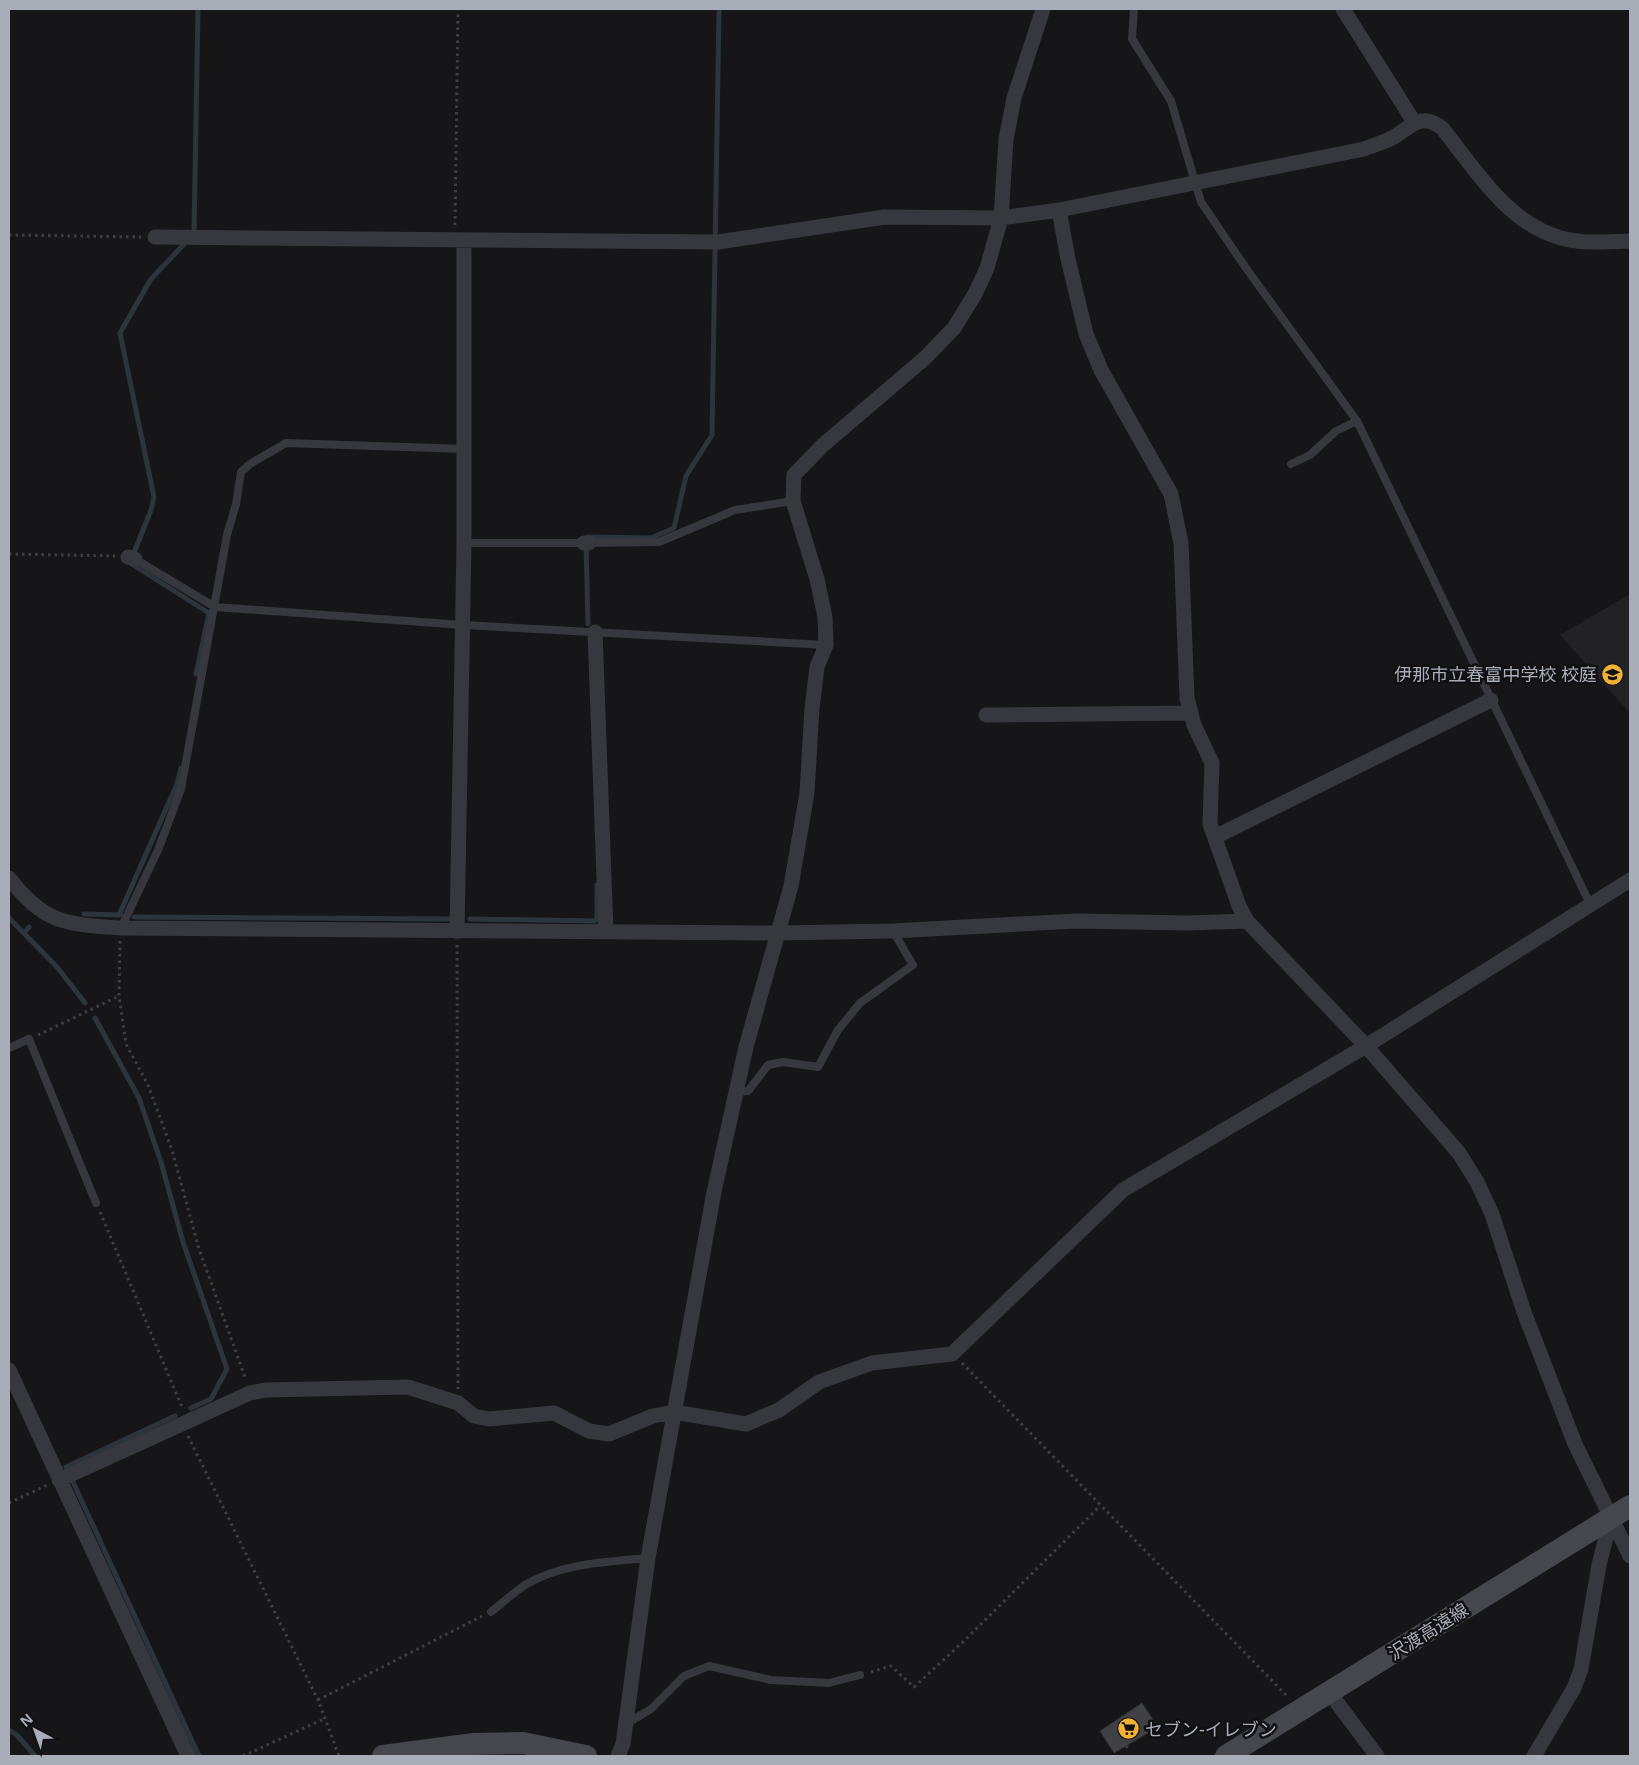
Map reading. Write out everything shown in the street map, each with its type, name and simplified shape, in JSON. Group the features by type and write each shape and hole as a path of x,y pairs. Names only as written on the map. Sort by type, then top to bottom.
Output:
{"main road":[{"name":"沢渡高遠線","path":"1226,1756 1630,1506"},
{"path":"382,1756 474,1744 524,1743 586,1756"}],"street":[{"path":"618,1756 623,1744 648,1558 714,1192 736,1092 776,933 791,886 807,793 817,667 826,645 825,617 818,579 793,501 794,476 823,444 925,358 954,328 976,294 987,268 1001,218 1006,139 1014,98 1044,9"},
{"path":"1343,9 1414,122"},
{"path":"155,237 714,242 885,217 1001,218 1059,210 1364,149 1393,137 1414,122 1433,121 1442,128 1503,203 1522,220 1539,230 1563,239 1596,242 1630,242"},
{"path":"1059,210 1068,259 1086,334 1101,370 1172,494 1181,543 1187,698 1194,725 1212,763 1210,824 1239,906 1247,921 1366,1046 1459,1153 1477,1182 1492,1214 1524,1312 1575,1444 1630,1556"},
{"path":"457,932 464,543 464,448 459,240"},
{"path":"595,632 606,932"},
{"path":"1215,837 1491,700"},
{"path":"986,715 1191,713"},
{"path":"9,878 37,909 58,920 83,926 121,928 776,933 893,931 1075,921 1188,923 1247,921"},
{"path":"59,1480 250,1393 266,1390 408,1387 458,1403 474,1416 489,1419 554,1412 589,1430 609,1434 653,1416 674,1412 746,1424 779,1410 819,1382 872,1363 952,1354 1123,1190 1366,1046 1630,880"},
{"path":"9,1370 188,1756"},
{"path":"1534,1756 1574,1688 1581,1669 1599,1565 1611,1518"},
{"path":"1329,1692 1377,1756"}],"lane":[{"path":"1134,9 1132,39 1171,101 1201,202 1221,233 1357,421 1591,906"},
{"path":"1291,464 1310,455 1336,431 1357,421"},
{"path":"121,928 158,850 181,789 216,607 227,535 236,504 241,472 250,464 286,443 464,448"},
{"path":"464,543 659,542 735,510 793,501"},
{"path":"131,558 216,607 463,625 826,645"},
{"path":"736,1092 748,1091 768,1065 783,1062 818,1067 838,1030 860,1003 913,965 893,931"},
{"path":"9,1048 29,1039 96,1202"},
{"path":"491,1612 525,1585 547,1576 579,1566 648,1558"},
{"path":"626,1724 650,1709 684,1676 709,1666 771,1680 829,1683 860,1675"}],"path":[{"path":"458,9 459,240"},
{"path":"9,235 155,237"},
{"path":"9,554 131,558"},
{"path":"121,928 119,996 126,1044 148,1085 172,1150 199,1249 250,1393"},
{"path":"457,932 458,1403"},
{"path":"29,1039 119,996"},
{"path":"96,1202 185,1423 318,1700 340,1756"},
{"path":"952,1354 1300,1710"},
{"path":"9,1503 59,1480"},
{"path":"860,1675 892,1666 914,1687 964,1641 1100,1506"},
{"path":"318,1700 491,1612"},
{"path":"243,1756 326,1718"}],"shaded area":[{"name":"伊那市立春富中学校 校庭","path":"1630,594 1630,713 1560,635"}],"building":[{"name":"セブン-イレブン","path":"1142,1703 1158,1727 1114,1753 1100,1731"}],"waterway":[{"path":"194,232 198,9"},
{"path":"588,537 651,538 674,528 686,476 712,435 719,9"},
{"path":"186,242 151,279 120,333 154,497 151,510 130,563 209,613 196,674"},
{"path":"586,544 588,624"},
{"path":"119,915 177,784 181,768"},
{"path":"470,919 595,921 597,919 597,885"},
{"path":"84,914 121,915"},
{"path":"134,917 453,919"},
{"path":"9,918 57,967 85,1003"},
{"path":"24,933 29,927"},
{"path":"95,1018 139,1098 161,1162 183,1242 227,1369 211,1399 191,1408"},
{"path":"66,1467 175,1416"},
{"path":"73,1482 199,1756"},
{"path":"9,1730 17,1735 35,1756"}],"place":[{"name":"伊那市立春富中学校 校庭","path":"1613,674"},
{"name":"セブン-イレブン","path":"1129,1729"}]}
